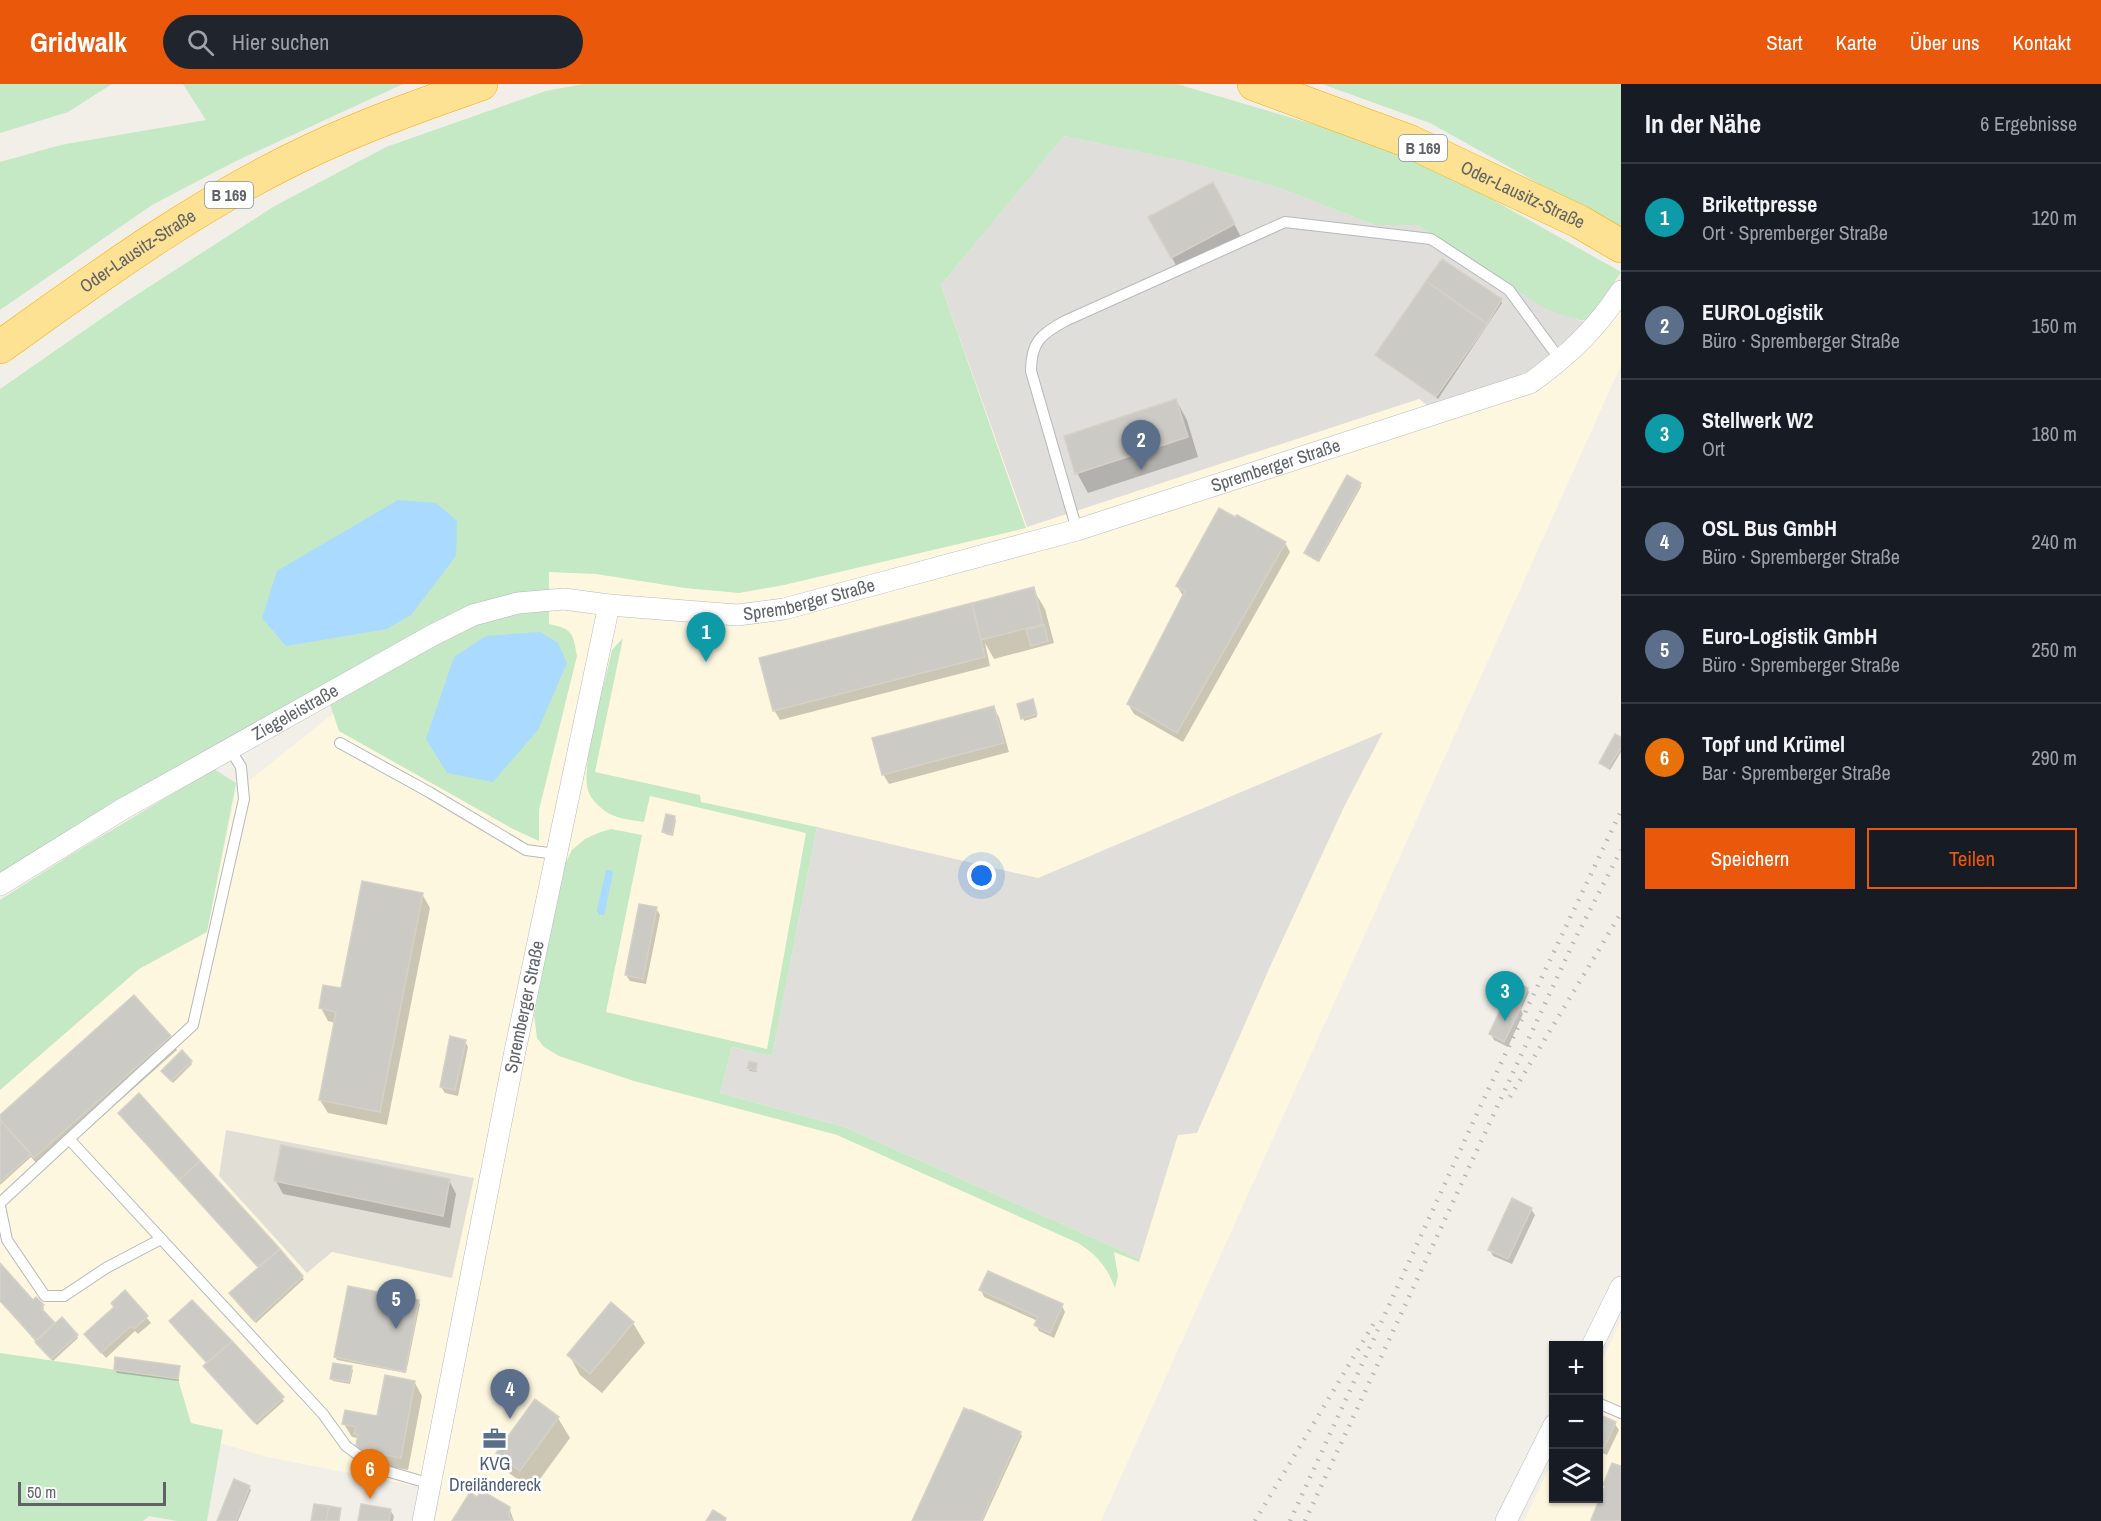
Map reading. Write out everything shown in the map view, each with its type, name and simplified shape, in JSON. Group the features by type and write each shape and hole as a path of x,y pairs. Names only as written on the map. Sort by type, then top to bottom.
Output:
{"highway":[{"name":"Oder-Lausitz-Straße","path":"0,347 106,271 173,227 244,186 311,150 400,112 481,84"},
{"name":"Oder-Lausitz-Straße","path":"1254,84 1411,142 1580,222 1621,246"}],"street":[{"name":"Spremberger Straße","path":"423,1521 555,854 609,605 737,615 784,609 1077,530 1530,382 1561,361 1605,315 1621,291"},
{"name":"Ziegeleistraße","path":"0,885 121,810 431,636 473,615 518,603 564,599 609,605"},
{"path":"1594,1341 1621,1287"},
{"path":"1506,1521 1549,1435"}],"lane":[{"path":"1077,530 1031,371 1031,360 1036,342 1049,329 1065,321 1286,222 1431,239 1509,290 1561,361"},
{"path":"340,743 429,792 526,850 555,854"},
{"path":"161,1239 106,1268 64,1296 45,1296 7,1240 0,1204 193,1025 244,799 241,767 230,749"},
{"path":"69,1139 323,1414 346,1446 376,1468 431,1484"},
{"path":"1603,1405 1621,1413"}],"shaded area":[{"path":"1064,136 1192,163 1283,189 1374,225 1418,225 1577,320 1589,321 1532,369 1498,386 1433,410 1419,399 1027,527 941,285"},
{"path":"1473,204 1621,289 1621,365 1101,1521 435,1521 441,1491 267,1457 0,1379 0,1090 139,969 206,932 236,791 431,636 550,600 549,571 736,267"},
{"path":"1383,732 1344,807 1197,1133 1178,1135 1140,1259 845,1127 720,1093 732,1047 772,1056 817,827 1038,878"},
{"path":"226,1130 474,1178 452,1278 332,1252 307,1273 219,1176"},
{"path":"1621,1320 1621,1521 1524,1521 1549,1468 1549,1503 1603,1503 1603,1358"}],"green space":[{"path":"0,84 112,84 68,112 0,133"},
{"path":"183,84 403,84 234,162 152,205 0,310 0,162 61,145 206,120"},
{"path":"584,84 1177,84 1357,137 1456,179 1621,272 1588,320 1578,320 1546,309 1418,225 1374,225 1283,189 1192,163 1064,136 941,285 1026,528 784,585 739,593 685,588 596,574 549,572 549,624 563,628 570,633 577,656 539,810 539,841 513,829 339,731 329,701 0,878 0,389 124,303 273,207 386,147 546,91"},
{"path":"1322,84 1621,84 1621,229 1430,123"},
{"path":"623,638 595,772 700,795 701,802 817,827 772,1056 732,1047 720,1093 845,1127 1140,1259 1139,1262 1114,1252 1118,1276 1115,1288 1101,1262 1078,1243 837,1135 634,1081 559,1056 544,1047 537,1038 534,1016 563,868 572,850 585,839 611,829 642,835 606,1012 767,1049 806,833 650,796 644,822 624,819 605,811 592,799 586,778 590,742 612,650"},
{"path":"214,769 236,783 207,932 139,969 0,1090 0,900"},
{"path":"0,1353 178,1379 191,1423 223,1430 207,1521 177,1521 149,1516 143,1521 0,1521"}],"water":[{"path":"398,500 436,503 457,521 456,556 411,615 387,629 286,646 262,618 277,571"},
{"path":"540,632 558,643 567,663 538,730 493,782 447,773 426,739 454,657 486,636"},
{"path":"606,870 611,870 613,873 604,915 599,915 597,910"}],"building":[{"path":"1213,182 1235,224 1171,258 1148,217"},
{"path":"1442,259 1502,299 1487,324 1426,281"},
{"path":"1426,281 1487,324 1436,397 1375,355"},
{"path":"1176,399 1188,437 1075,474 1064,436"},
{"path":"1347,475 1361,483 1318,561 1304,553"},
{"path":"1219,508 1235,517 1237,515 1286,542 1177,733 1127,704 1185,591 1176,586"},
{"path":"1034,587 1043,624 981,640 972,603"},
{"path":"972,603 985,657 773,711 759,658"},
{"path":"1044,625 1048,641 1031,646 1026,630"},
{"path":"1033,699 1037,714 1021,719 1017,704"},
{"path":"994,706 1004,743 882,775 872,738"},
{"path":"1615,734 1621,737 1621,748 1608,768 1599,763"},
{"path":"666,814 675,816 672,834 662,832"},
{"path":"362,881 423,893 380,1112 319,1100 336,1012 319,1008 323,985 341,988"},
{"path":"639,904 657,907 643,979 625,975"},
{"path":"1516,982 1528,988 1520,1007 1507,1001"},
{"path":"134,995 171,1036 34,1158 0,1120 0,1115"},
{"path":"1505,1000 1521,1007 1504,1042 1489,1034"},
{"path":"450,1036 466,1040 455,1090 440,1087"},
{"path":"182,1050 192,1061 171,1081 161,1071"},
{"path":"749,1061 757,1063 756,1071 747,1068"},
{"path":"139,1093 200,1161 179,1180 118,1113"},
{"path":"0,1120 31,1154 0,1182"},
{"path":"281,1145 450,1179 443,1216 274,1181"},
{"path":"200,1161 280,1249 258,1267 179,1180"},
{"path":"1512,1198 1532,1208 1508,1259 1488,1250"},
{"path":"280,1249 303,1276 254,1321 229,1293"},
{"path":"0,1263 33,1300 36,1297 44,1305 41,1308 55,1323 36,1340 0,1301"},
{"path":"988,1271 1063,1304 1050,1333 1034,1325 1038,1317 979,1290"},
{"path":"348,1286 419,1300 405,1372 334,1357"},
{"path":"125,1290 148,1316 134,1329 131,1326 101,1353 84,1334 114,1307 111,1303"},
{"path":"192,1300 232,1341 207,1363 169,1321"},
{"path":"611,1302 634,1322 590,1374 567,1355"},
{"path":"62,1317 78,1335 51,1359 35,1342"},
{"path":"232,1341 284,1397 255,1423 203,1366"},
{"path":"115,1357 180,1366 178,1379 114,1370"},
{"path":"333,1363 352,1366 349,1382 330,1379"},
{"path":"385,1375 415,1381 401,1458 360,1450 356,1445 358,1435 354,1434 356,1427 342,1424 345,1410 377,1416"},
{"path":"535,1399 559,1417 520,1471 496,1453"},
{"path":"964,1408 1021,1432 981,1521 912,1521"},
{"path":"1603,1416 1616,1422 1603,1450"},
{"path":"1612,1463 1621,1466 1621,1521 1591,1520 1598,1503 1603,1503 1605,1486 1603,1485"},
{"path":"234,1479 250,1486 236,1521 217,1521"},
{"path":"470,1492 477,1497 479,1494 485,1495 486,1493 510,1507 509,1516 513,1521 452,1521"},
{"path":"314,1504 329,1506 326,1521 311,1521"},
{"path":"361,1504 391,1509 389,1521 358,1521"},
{"path":"329,1506 341,1508 339,1521 326,1521"},
{"path":"713,1510 726,1518 725,1521 706,1521"}],"railway":[{"path":"1290,1521 1481,1105 1621,811"},
{"path":"1305,1521 1575,939 1621,850"},
{"path":"1510,1097 1621,913"},
{"path":"1255,1521 1374,1323"}],"place":[{"name":"EUROLogistik","path":"1141,470"},
{"name":"Brikettpresse","path":"706,662"},
{"name":"Stellwerk W2","path":"1505,1021"},
{"name":"Euro-Logistik GmbH","path":"396,1329"},
{"name":"OSL Bus GmbH","path":"510,1419"},
{"name":"KVG Dreiländereck","path":"495,1438"},
{"name":"Topf und Krümel","path":"370,1499"}]}
